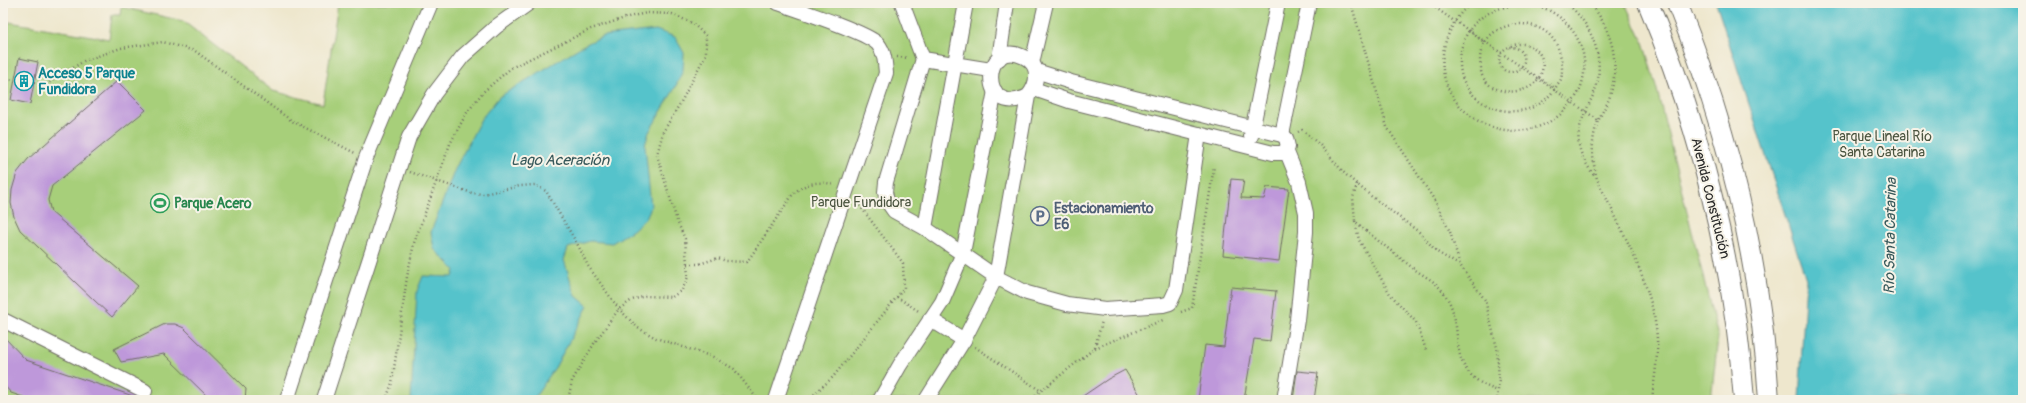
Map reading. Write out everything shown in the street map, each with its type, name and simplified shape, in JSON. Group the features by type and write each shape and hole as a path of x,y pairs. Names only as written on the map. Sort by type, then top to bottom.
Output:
{"highway":[{"name":"Avenida Constitución","path":"1648,3 1683,93 1710,185 1730,279 1744,400"},
{"name":"Avenida Constitución","path":"1677,3 1706,80 1734,176 1755,273 1762,322 1769,400"},
{"path":"1735,400 1742,374"}],"street":[{"path":"287,400 366,158 431,3"},
{"path":"324,400 409,137 434,94 463,56 497,26 529,3"},
{"path":"776,400 848,190 886,73 885,56 878,44 863,35 778,3"},
{"path":"902,3 923,59 889,170 885,192 887,201 894,211 925,228 996,277 1027,293 1067,304 1105,309 1163,305 1170,303 1173,297 1200,134"},
{"path":"925,228 966,3"},
{"path":"1007,3 991,83 995,92 1002,97 1011,100 1020,100 1031,92 1279,154 1285,141 1309,3"},
{"path":"926,400 964,340 996,277 1031,92 1037,80 1034,67 1046,3"},
{"path":"1248,146 1278,3"},
{"path":"923,59 955,65 995,64 1008,54 1016,54 1025,57 1034,67 1071,82 1253,128 1285,141"},
{"path":"880,400 900,364 942,302 963,253 995,92"},
{"path":"1284,400 1297,320 1306,232 1306,213 1285,141"},
{"path":"930,319 964,340"},
{"path":"3,320 145,391"}],"path":[{"path":"1351,3 1387,127 1435,201 1450,232 1460,265 1485,300 1497,348 1497,400"},
{"path":"1429,3 1598,120"},
{"path":"1473,3 1466,7 1455,21 1446,40 1442,60 1444,79 1452,96 1459,106 1479,122 1491,127 1507,131 1522,132 1543,126 1562,114 1574,99 1583,78 1584,57 1579,39 1559,16 1528,4 1510,6 1490,11 1474,24 1464,39 1460,62 1464,81 1473,93 1486,105 1502,111 1519,112 1535,108 1551,95 1561,79 1562,59 1557,43 1547,33 1531,25 1513,23 1496,30 1484,42 1479,59 1483,78 1494,87 1508,92 1527,89 1539,78 1542,66 1541,56 1536,48 1522,42 1509,47 1502,50 1499,56 1500,65 1507,72 1516,72 1523,64 1524,56 1519,50 1509,47"},
{"path":"1566,3 1584,20 1595,44 1598,61 1598,78 1595,91 1580,122 1578,144 1587,166 1597,179"},
{"path":"1590,3 1600,16 1607,30 1615,60 1612,92 1598,120 1593,141 1592,162 1597,179 1645,285 1653,311 1657,340 1652,400"},
{"path":"386,400 392,383 406,277 414,243 450,144 466,114 484,92 511,68 591,28 647,13 672,14 692,23 706,36 706,54 681,102 663,132 657,155 677,221 686,239 688,278 682,290 672,297 645,296 632,300 620,309 595,342 572,381 568,400"},
{"path":"1469,31 1484,42"},
{"path":"34,82 47,84 84,61 121,48 163,42 195,51 292,121 366,158"},
{"path":"885,56 923,59"},
{"path":"3,78 14,80"},
{"path":"1539,78 1555,88"},
{"path":"1285,141 1302,130 1357,184 1419,232 1437,252 1460,265"},
{"path":"399,169 472,193 484,194 520,186 535,185 546,191 579,247 588,266 620,309 638,328 656,338 714,357 734,369 758,400"},
{"path":"688,264 699,264 718,258 726,261 746,262 793,194 802,186 827,182 848,190 902,263 904,288 833,377 808,400"},
{"path":"1357,184 1353,198 1358,240 1390,294 1416,322 1426,350"},
{"path":"1355,221 1375,239 1439,287 1449,302 1456,320 1460,359 1468,374 1482,386 1498,391"},
{"path":"897,297 930,319"},
{"path":"1095,348 1105,309"},
{"path":"964,340 1041,391"}],"green space":[{"name":"Parque Fundidora","path":"338,3 1625,3 1643,42 1656,86 1718,337 1711,400 3,400 3,21 109,39 112,15 120,15 121,7 183,21 273,91 323,104"}],"water":[{"name":"Río Santa Catarina","path":"1716,3 2023,3 2023,400 1799,400 1806,279"},
{"name":"Lago Aceración","path":"656,30 675,37 684,53 683,70 675,88 649,132 645,145 651,207 646,218 633,230 612,243 590,241 568,248 564,260 571,282 576,296 588,306 556,366 533,400 411,400 417,291 423,276 453,277 455,270 434,249 431,232 455,169 481,119 499,97 582,46 603,36"}],"building":[{"name":"Acceso 5 Parque Fundidora","path":"19,58 38,62 30,104 11,100"},
{"path":"117,81 146,110 52,186 48,200 51,212 138,286 112,317 20,230 14,217 11,203 12,190 17,173 28,159"},
{"path":"1231,179 1244,180 1241,198 1264,199 1267,187 1289,189 1279,261 1223,255"},
{"path":"1231,287 1276,291 1270,341 1254,339 1244,400 1198,400 1205,345 1224,347"},
{"path":"165,324 175,324 184,328 246,389 245,400 211,400 164,354 121,362 114,349"},
{"path":"3,336 26,360 139,398 140,400 32,400 11,393 3,384"},
{"path":"1125,370 1143,400 1077,400 1108,379"},
{"path":"1297,371 1318,373 1314,400 1293,400"}],"place":[{"name":"Acceso 5 Parque Fundidora","path":"24,81"},
{"name":"Parque Acero","path":"160,203"},
{"name":"Estacionamiento E6","path":"1040,216"}],"park label":[{"name":"Parque Lineal Río Santa Catarina","path":"1882,144"}]}
